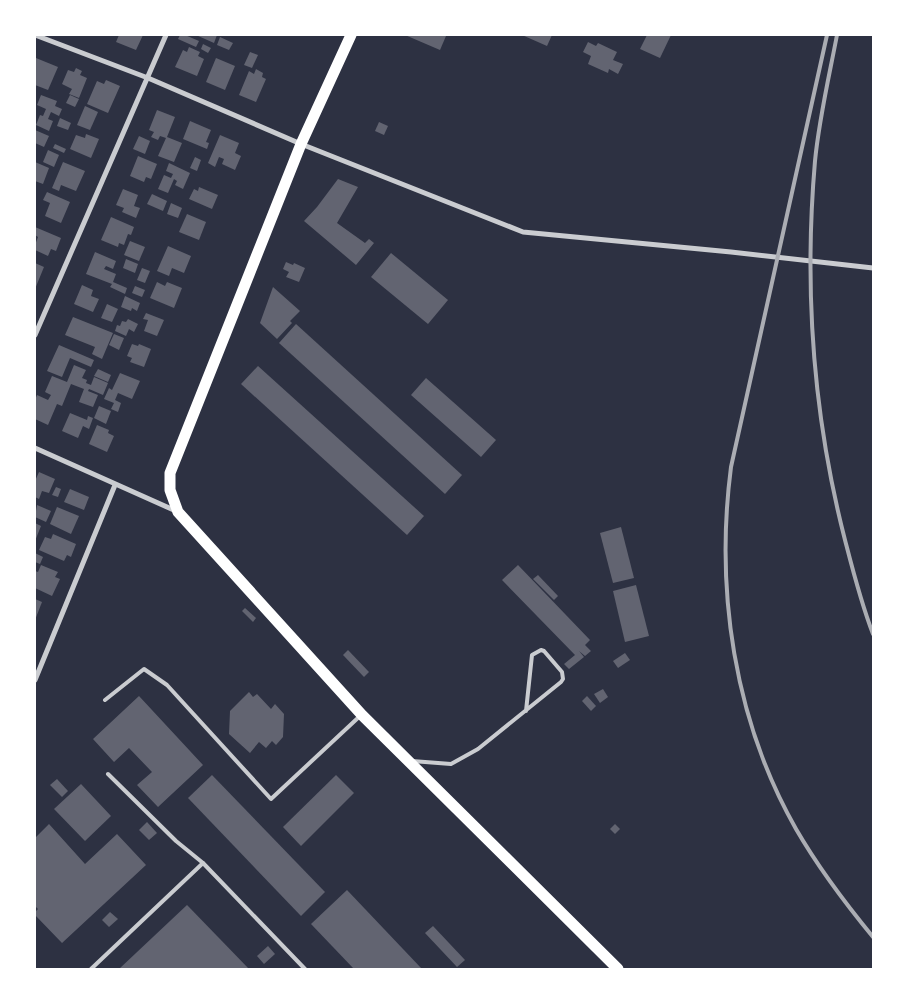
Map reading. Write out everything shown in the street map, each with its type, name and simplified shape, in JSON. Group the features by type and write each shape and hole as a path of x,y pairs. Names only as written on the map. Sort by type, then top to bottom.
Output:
{"main road":[{"path":"351,35 301,144 170,473 170,490 178,512 362,715 618,969"}],"street":[{"path":"35,35 148,78 301,144 523,232 873,268"},
{"path":"35,335 166,35"},
{"path":"35,448 178,512"},
{"path":"35,680 116,485"}],"lane":[{"path":"408,760 452,764 478,749 526,711 563,679 562,672 541,650 532,655 526,711"},
{"path":"105,700 144,669 167,685 271,798 362,715"},
{"path":"108,774 176,841 203,863 305,969"},
{"path":"91,969 203,863"}],"building":[{"path":"119,35 143,35 136,50 116,42"},
{"path":"180,35 185,35 199,41 196,47 178,39"},
{"path":"196,35 217,35 214,43"},
{"path":"405,35 445,35 446,36 440,50"},
{"path":"522,35 552,35 547,46"},
{"path":"647,35 671,35 660,58 640,49"},
{"path":"220,37 233,43 229,50 217,45"},
{"path":"588,42 596,46 598,43 617,52 613,60 623,64 618,74 609,69 608,73 588,64 591,56 583,52"},
{"path":"203,44 211,48 208,53 201,49"},
{"path":"189,47 200,52 198,56 204,59 197,76 175,67 183,50 187,52"},
{"path":"250,52 258,55 252,68 244,65"},
{"path":"36,58 58,67 48,90 35,85"},
{"path":"216,58 235,66 225,90 206,82"},
{"path":"76,68 82,71 80,75 87,78 79,98 69,94 72,89 62,84 68,70 74,72"},
{"path":"256,69 263,73 262,77 266,79 256,102 239,95 249,71 254,74"},
{"path":"106,80 120,86 108,113 87,104 97,81 104,84"},
{"path":"41,95 57,101 55,106 62,109 59,116 51,112 48,119 53,121 49,131 36,125 40,115 43,116 46,109 37,105"},
{"path":"70,95 79,99 75,107 66,103"},
{"path":"85,106 98,112 90,130 77,125"},
{"path":"157,110 175,117 167,137 182,143 174,162 158,156 166,138 160,136 158,140 151,137 154,132 149,130"},
{"path":"60,118 71,123 68,130 57,126"},
{"path":"190,121 211,130 206,142 209,143 207,149 183,139"},
{"path":"379,122 388,126 384,135 375,131"},
{"path":"35,130 49,136 44,147 35,143"},
{"path":"86,134 99,139 91,158 70,149 76,135 85,138"},
{"path":"220,135 239,143 235,153 241,156 235,170 222,164 224,159 219,157 215,167 208,163"},
{"path":"139,136 150,141 145,154 133,149"},
{"path":"55,144 66,149 64,153 53,148"},
{"path":"48,150 59,155 54,167 43,162"},
{"path":"138,156 157,164 151,179 146,177 144,182 130,176"},
{"path":"195,157 201,160 197,171 190,168"},
{"path":"35,162 49,168 43,184 35,181"},
{"path":"63,162 85,171 76,191 61,185 59,191 52,188"},
{"path":"169,163 190,173 183,189 175,185 177,181 174,179 168,193 158,189 164,175 171,178 173,174 166,171"},
{"path":"338,179 358,187 337,223 365,243 369,239 374,243 356,265 304,221"},
{"path":"199,187 218,195 212,209 189,199 194,189 198,191"},
{"path":"123,189 138,195 134,206 140,208 136,218 122,212 124,208 116,205"},
{"path":"47,192 70,202 61,223 45,216 50,203 43,200"},
{"path":"152,194 167,201 163,211 147,204"},
{"path":"171,203 182,208 178,218 167,214"},
{"path":"187,214 206,222 199,240 179,232"},
{"path":"111,217 134,227 131,235 128,234 124,245 119,243 118,247 101,240"},
{"path":"35,227 61,238 56,251 51,249 48,256 35,250 38,237 35,235"},
{"path":"130,241 145,247 139,261 124,255"},
{"path":"168,246 191,256 184,273 172,268 169,276 157,271"},
{"path":"95,252 116,261 113,269 106,266 104,269 116,274 113,282 127,288 125,294 110,287 112,284 86,274"},
{"path":"391,253 448,300 428,324 371,277"},
{"path":"126,259 138,264 135,273 123,268"},
{"path":"286,262 305,268 299,282 286,277 289,272 283,269"},
{"path":"35,263 44,267 35,289"},
{"path":"142,268 150,271 145,283 137,280"},
{"path":"157,282 165,286 167,282 182,288 174,308 150,298"},
{"path":"82,285 93,290 91,296 99,299 93,312 74,304"},
{"path":"135,286 145,290 142,297 132,293"},
{"path":"273,287 300,311 277,339 260,323"},
{"path":"125,296 140,303 137,311 132,308 131,311 121,307"},
{"path":"107,304 118,309 112,322 101,318"},
{"path":"146,313 164,320 157,336 144,331 148,320 143,319"},
{"path":"73,317 113,333 102,359 92,354 95,347 65,335"},
{"path":"128,319 138,324 134,332 129,329 126,336 115,331 117,325 120,326 122,321 126,322"},
{"path":"296,324 462,475 445,494 279,343"},
{"path":"114,334 124,338 119,350 109,345"},
{"path":"132,344 138,346 139,344 151,349 144,367 130,362 132,358 127,356"},
{"path":"59,345 94,360 91,367 70,358 62,377 47,371"},
{"path":"74,365 86,370 82,378 87,380 86,383 91,385 94,377 108,383 103,395 89,389 88,391 98,395 93,407 79,402 84,389 71,384 62,406 57,404 48,425 35,419 35,400 37,395 48,400 51,395 45,392 52,376 67,382"},
{"path":"258,366 424,516 407,535 241,384"},
{"path":"98,369 111,375 108,382 94,376"},
{"path":"120,373 140,381 132,399 118,393 115,400 121,403 118,412 111,409 114,403 104,399 109,388 112,390"},
{"path":"426,378 496,440 481,457 411,395"},
{"path":"99,406 111,411 106,424 94,418"},
{"path":"70,413 87,420 88,416 93,418 89,429 83,426 78,438 62,431"},
{"path":"97,425 109,430 108,433 114,436 107,452 89,444"},
{"path":"39,472 55,479 49,493 42,491 39,499 35,497 35,481"},
{"path":"56,487 61,489 58,497 52,495"},
{"path":"70,489 89,497 84,510 64,502"},
{"path":"37,505 51,511 46,522 35,517"},
{"path":"57,507 79,516 71,534 50,524"},
{"path":"35,523 41,526 35,541"},
{"path":"621,527 634,578 613,583 600,533"},
{"path":"53,534 76,544 71,557 67,555 64,561 39,550 45,537 51,539"},
{"path":"35,553 43,557 40,564 35,562"},
{"path":"41,565 58,572 55,577 60,579 52,596 35,588 35,571 38,572"},
{"path":"518,565 590,640 585,645 591,651 585,656 579,651 584,657 569,669 564,664 575,655 502,580"},
{"path":"538,575 558,596 554,600 533,579"},
{"path":"636,585 649,636 625,642 613,591"},
{"path":"35,599 42,602 35,620"},
{"path":"245,608 256,618 253,622 242,611"},
{"path":"348,650 369,672 364,677 343,655"},
{"path":"625,653 630,660 618,668 613,661"},
{"path":"603,689 608,697 600,703 594,694"},
{"path":"249,692 253,697 257,694 271,709 275,704 284,714 283,737 276,745 272,741 266,748 259,742 250,753 229,734 230,711"},
{"path":"139,696 203,765 158,807 137,785 152,772 129,748 114,762 93,739"},
{"path":"587,696 596,706 591,711 582,701"},
{"path":"212,775 325,892 301,916 188,798"},
{"path":"336,775 354,793 301,846 283,827"},
{"path":"57,779 68,791 62,797 50,785"},
{"path":"81,784 111,816 85,841 54,809"},
{"path":"147,822 157,833 149,840 139,830"},
{"path":"49,824 85,864 117,834 146,865 62,943 35,915 38,909 35,906 35,838"},
{"path":"615,824 620,829 615,834 610,829"},
{"path":"347,890 422,969 354,969 311,924"},
{"path":"187,905 249,969 119,969"},
{"path":"110,912 118,919 109,927 102,920"},
{"path":"433,926 465,960 457,967 425,933"},
{"path":"268,946 275,954 264,964 257,956"}],"railway":[{"path":"827,35 731,467 727,513 728,607 734,653 744,699 757,744 775,787 796,829 813,857 873,937"},
{"path":"837,35 815,161 812,209 811,304 814,352 825,446 845,540 873,634"}]}
